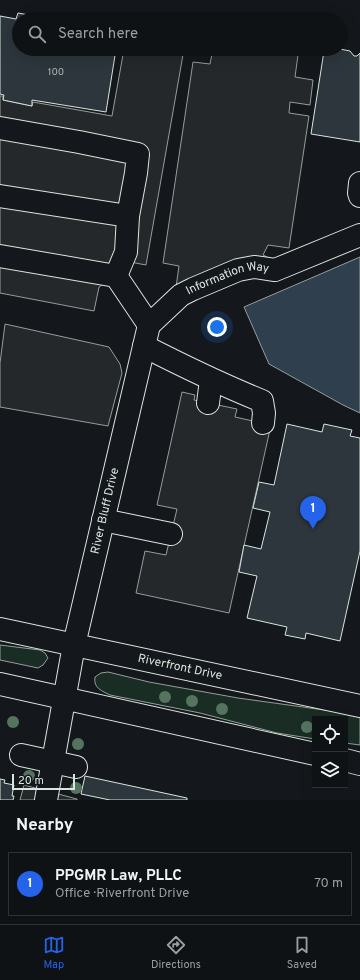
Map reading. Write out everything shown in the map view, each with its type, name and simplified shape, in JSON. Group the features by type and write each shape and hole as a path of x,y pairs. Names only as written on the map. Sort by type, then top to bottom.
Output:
{"street":[{"path":"0,128 138,154 128,216 126,252 116,276"},
{"path":"360,183 360,196"},
{"path":"0,196 128,216"},
{"name":"Information Way","path":"149,325 181,294 199,286 238,270 254,267 275,270 360,234"},
{"path":"0,256 116,276 149,325"},
{"name":"River Bluff Drive","path":"46,800 74,645 149,325"},
{"path":"144,346 211,380 262,401 264,413 263,423"},
{"path":"208,403 211,380"},
{"path":"103,520 171,534"},
{"name":"Riverfront Drive","path":"0,629 360,706"},
{"path":"0,684 312,753"},
{"path":"21,755 76,767"},
{"path":"348,761 360,764"}],"green space":[{"path":"0,645 40,650 45,653 48,658 43,665 38,668 0,660"},
{"path":"108,672 149,682 238,698 360,716 360,745 348,743 348,716 312,716 312,739 277,733 200,713 110,695 99,689 95,684 95,677 101,673"}],"shaded area":[{"path":"123,56 183,56 146,265 130,262 129,267 99,287 94,311 0,293 0,96 3,96 3,100 32,106 33,102 112,116"},
{"path":"212,56 298,56 295,77 313,80 310,105 290,102 289,113 309,116 289,248 268,245 263,255 269,258 176,287 179,266 163,263 193,62 210,64"},
{"path":"5,324 109,347 120,364 122,373 108,426 0,407 0,363"},
{"path":"182,392 195,395 194,400 237,409 235,417 271,425 229,613 136,593 145,551 166,555 177,509 157,505"},
{"path":"24,785 77,799 77,800 20,800"}],"water":[{"path":"360,257 360,413 269,364 244,307"}],"building":[{"path":"0,16 12,18 12,56 115,56 106,112 32,100 32,106 3,100 4,95 0,94"},
{"path":"348,51 354,56 357,56 360,53 360,142 311,134 323,56 348,56"},
{"path":"287,424 322,432 324,424 352,430 350,436 360,438 360,551 340,641 306,633 305,639 285,635 287,627 247,618 257,576 239,572 244,545 261,549 270,512 253,508 259,482 274,485"},
{"path":"85,776 187,798 187,800 110,800 81,794"},
{"path":"0,779 5,780 4,783 14,785 12,796 14,796 13,800 0,800"}],"place":[{"name":"PPGMR Law, PLLC","path":"313,529"}]}
